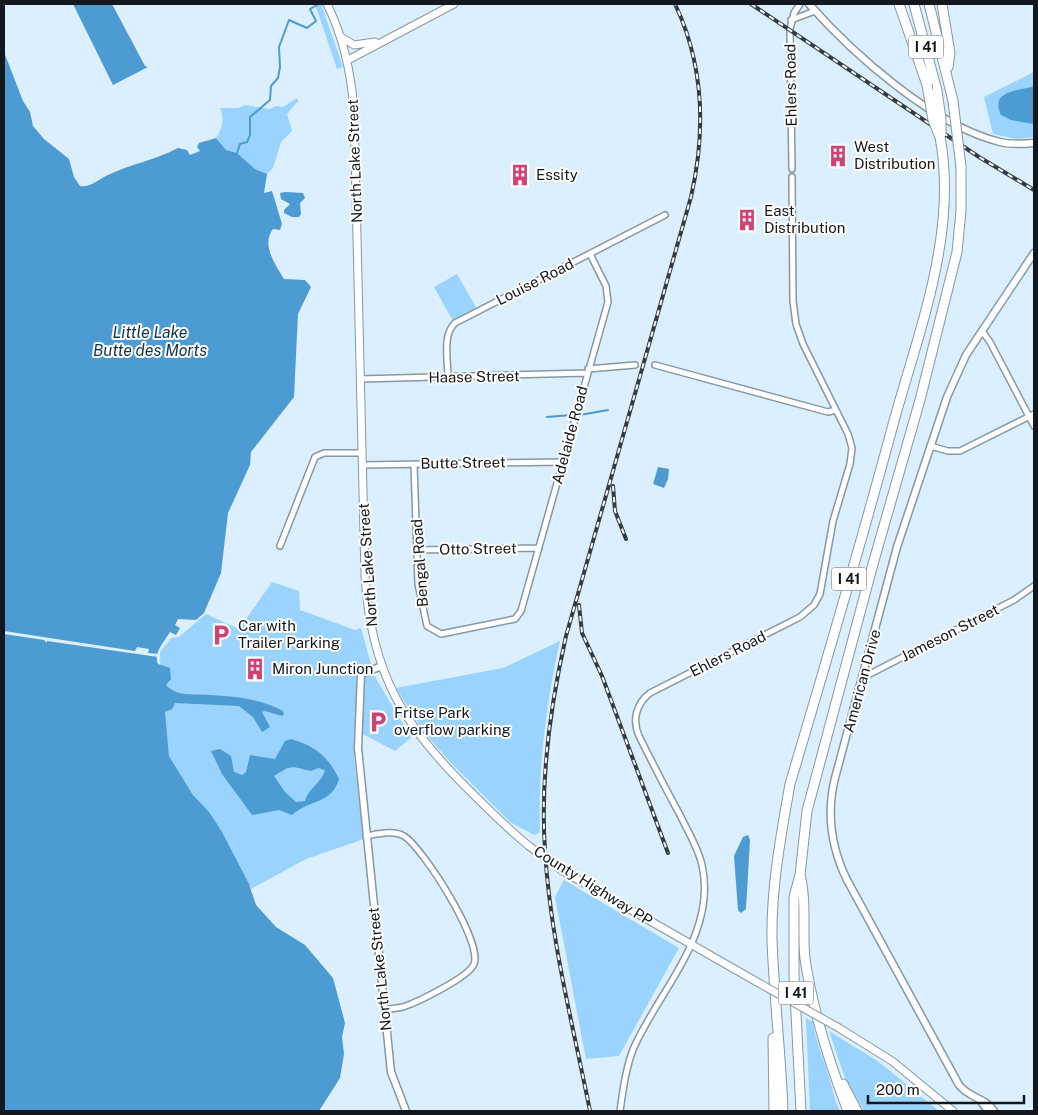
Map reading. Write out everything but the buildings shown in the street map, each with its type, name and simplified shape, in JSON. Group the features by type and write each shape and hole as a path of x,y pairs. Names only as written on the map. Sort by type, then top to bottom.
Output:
{"highway":[{"path":"899,4 927,85 934,120 940,137"},
{"name":"I 41","path":"783,1111 772,939 774,904 787,802 926,308 943,220 941,119 937,91 914,4"},
{"name":"I 41","path":"801,1111 794,974 794,897 800,875 807,811 920,400 957,252 961,211 961,167 953,101 929,4"},
{"path":"942,4 950,53 947,72"},
{"path":"800,875 803,887 804,945 810,991 848,1111"},
{"path":"774,1111 772,1023 777,1006"},
{"path":"833,1067 857,1111"}],"main road":[{"name":"North Lake Street","path":"327,4 341,37 348,60 354,110 367,604 373,637 382,666"},
{"path":"348,60 454,4"},
{"path":"341,37 354,45 383,41"},
{"name":"County Highway PP","path":"382,666 403,713 429,750 504,825 529,846 563,871 690,945 839,1028 892,1061 953,1111"}],"street":[{"name":"Ehlers Road","path":"792,168 791,20 800,4"},
{"path":"809,4 843,39 878,70 949,120 973,133 1002,143 1034,143"},
{"path":"791,20 815,10"},
{"name":"Ehlers Road","path":"620,1111 634,1047 699,929 704,905 705,886 701,863 693,841 635,726 636,712 650,693 802,616 818,600 834,516 852,456 850,440 800,338 795,320 792,177"},
{"name":"Louise Road","path":"448,377 447,336 449,329 455,323 665,215"},
{"name":"American Drive","path":"994,1111 987,1102 964,1091 957,1082 847,880 836,853 830,825 832,794 897,547 930,446 955,377 982,331 1034,253"},
{"name":"Adelaide Road","path":"517,617 521,611 609,297 606,286 590,254"},
{"path":"982,331 1032,415 1034,426"},
{"name":"Haase Street","path":"360,379 588,371 635,365"},
{"path":"655,365 828,412 836,410"},
{"path":"930,446 948,451 960,451 1032,415"},
{"path":"280,546 316,458 324,453 362,453"},
{"name":"Butte Street","path":"362,465 563,462"},
{"name":"Bengal Road","path":"414,464 418,584 424,620 433,631 445,634 511,621 517,617"},
{"name":"Otto Street","path":"417,550 539,548"},
{"name":"Jameson Street","path":"864,677 999,608 1034,586"},
{"name":"North Lake Street","path":"382,666 362,673 360,679 358,748 391,1077 406,1111"},
{"path":"366,836 396,833 410,842 454,904 476,952 473,967 464,975 408,1005 384,1010"},
{"name":"American Drive","path":"980,1100 988,1111"}],"shaded area":[{"path":"315,4 321,4 343,67 337,69"},
{"path":"1034,72 1034,137 1017,139 993,134 984,97"},
{"path":"297,98 298,101 287,114 292,131 281,142 273,168 267,174 255,169 237,153 226,150 216,138 222,123 220,108 238,108 245,105 269,109 276,106 283,107"},
{"path":"457,274 477,309 453,321 434,287"},
{"path":"272,582 299,591 300,610 355,630 361,628 374,675 411,738 395,751 355,730 354,759 364,839 306,859 251,889 221,830 193,795 169,756 161,685 160,652 171,638 179,637 206,614 239,629"},
{"path":"560,641 544,736 540,783 540,831 534,835 510,822 452,764 423,731 396,688 503,668"},
{"path":"564,880 679,948 619,1056 586,1059 555,897"},
{"path":"806,1018 813,1022 817,1042 840,1111 810,1111"},
{"path":"829,1031 879,1062 939,1111 864,1111 845,1078"}],"water":[{"path":"73,4 112,4 145,66 148,67 113,85"},
{"name":"Little Lake Butte des Morts","path":"4,52 23,101 30,112 33,126 44,139 69,159 74,177 80,186 91,184 117,171 178,148 187,150 190,155 200,151 197,147 199,143 216,138 226,150 237,153 255,169 267,174 264,193 272,191 282,224 280,230 273,229 270,235 268,241 271,254 284,279 305,280 311,287 298,314 294,397 251,452 250,465 228,513 221,573 204,613 196,620 178,619 175,625 180,628 176,635 170,632 160,648 157,660 158,664 170,668 171,679 166,685 176,692 238,697 266,704 283,711 284,714 282,716 265,711 262,712 270,727 262,732 253,717 239,706 175,703 172,709 165,712 169,756 193,795 209,812 221,830 249,884 256,905 276,927 305,945 333,978 345,1023 342,1037 344,1054 340,1078 319,1111 4,1111"},
{"path":"1034,86 1033,124 1011,120 1001,115 998,107 1002,96"},
{"path":"280,193 303,193 305,198 300,203 301,214 299,217 292,217 284,213 284,210 290,204 281,199"},
{"path":"658,467 669,469 668,479 664,488 653,484"},
{"path":"291,739 300,742 320,753 330,764 339,779 336,787 319,801 298,810 292,815 279,810 252,815 222,774 211,751 220,749 231,756 234,772 242,775 246,772 250,755 275,759 285,741","holes":["294,767 311,771 318,768 325,770 321,779 309,792 305,801 296,802 285,792 274,776 287,768"]},
{"path":"748,835 750,840 746,909 741,913 738,910 734,856 743,837"}],"pier":[{"path":"4,631 135,651 137,647 149,649 148,653 159,654 158,657 47,641 47,643 44,640 4,634"}],"waterway":[{"path":"237,153 240,144 247,142 250,135 250,117 270,100 271,86 278,78 280,67 279,47 289,20 307,28 316,21 310,9 317,5"},
{"path":"580,415 608,410"},
{"path":"547,417 571,415"}],"railway":[{"path":"590,1111 563,981 552,916 545,850 545,769 555,689 566,636 691,197 696,172 700,123 697,74 685,27 675,4"},
{"path":"751,4 979,157 1034,190"},
{"path":"613,486 615,511 626,539"},
{"path":"579,605 582,633 602,676 668,853"}],"place":[{"name":"West Distribution","path":"838,156"},
{"name":"Essity","path":"520,175"},
{"name":"East Distribution","path":"747,220"},
{"name":"Car with Trailer Parking","path":"221,635"},
{"name":"Miron Junction","path":"255,669"},
{"name":"Fritse Park overflow parking","path":"378,722"}]}
